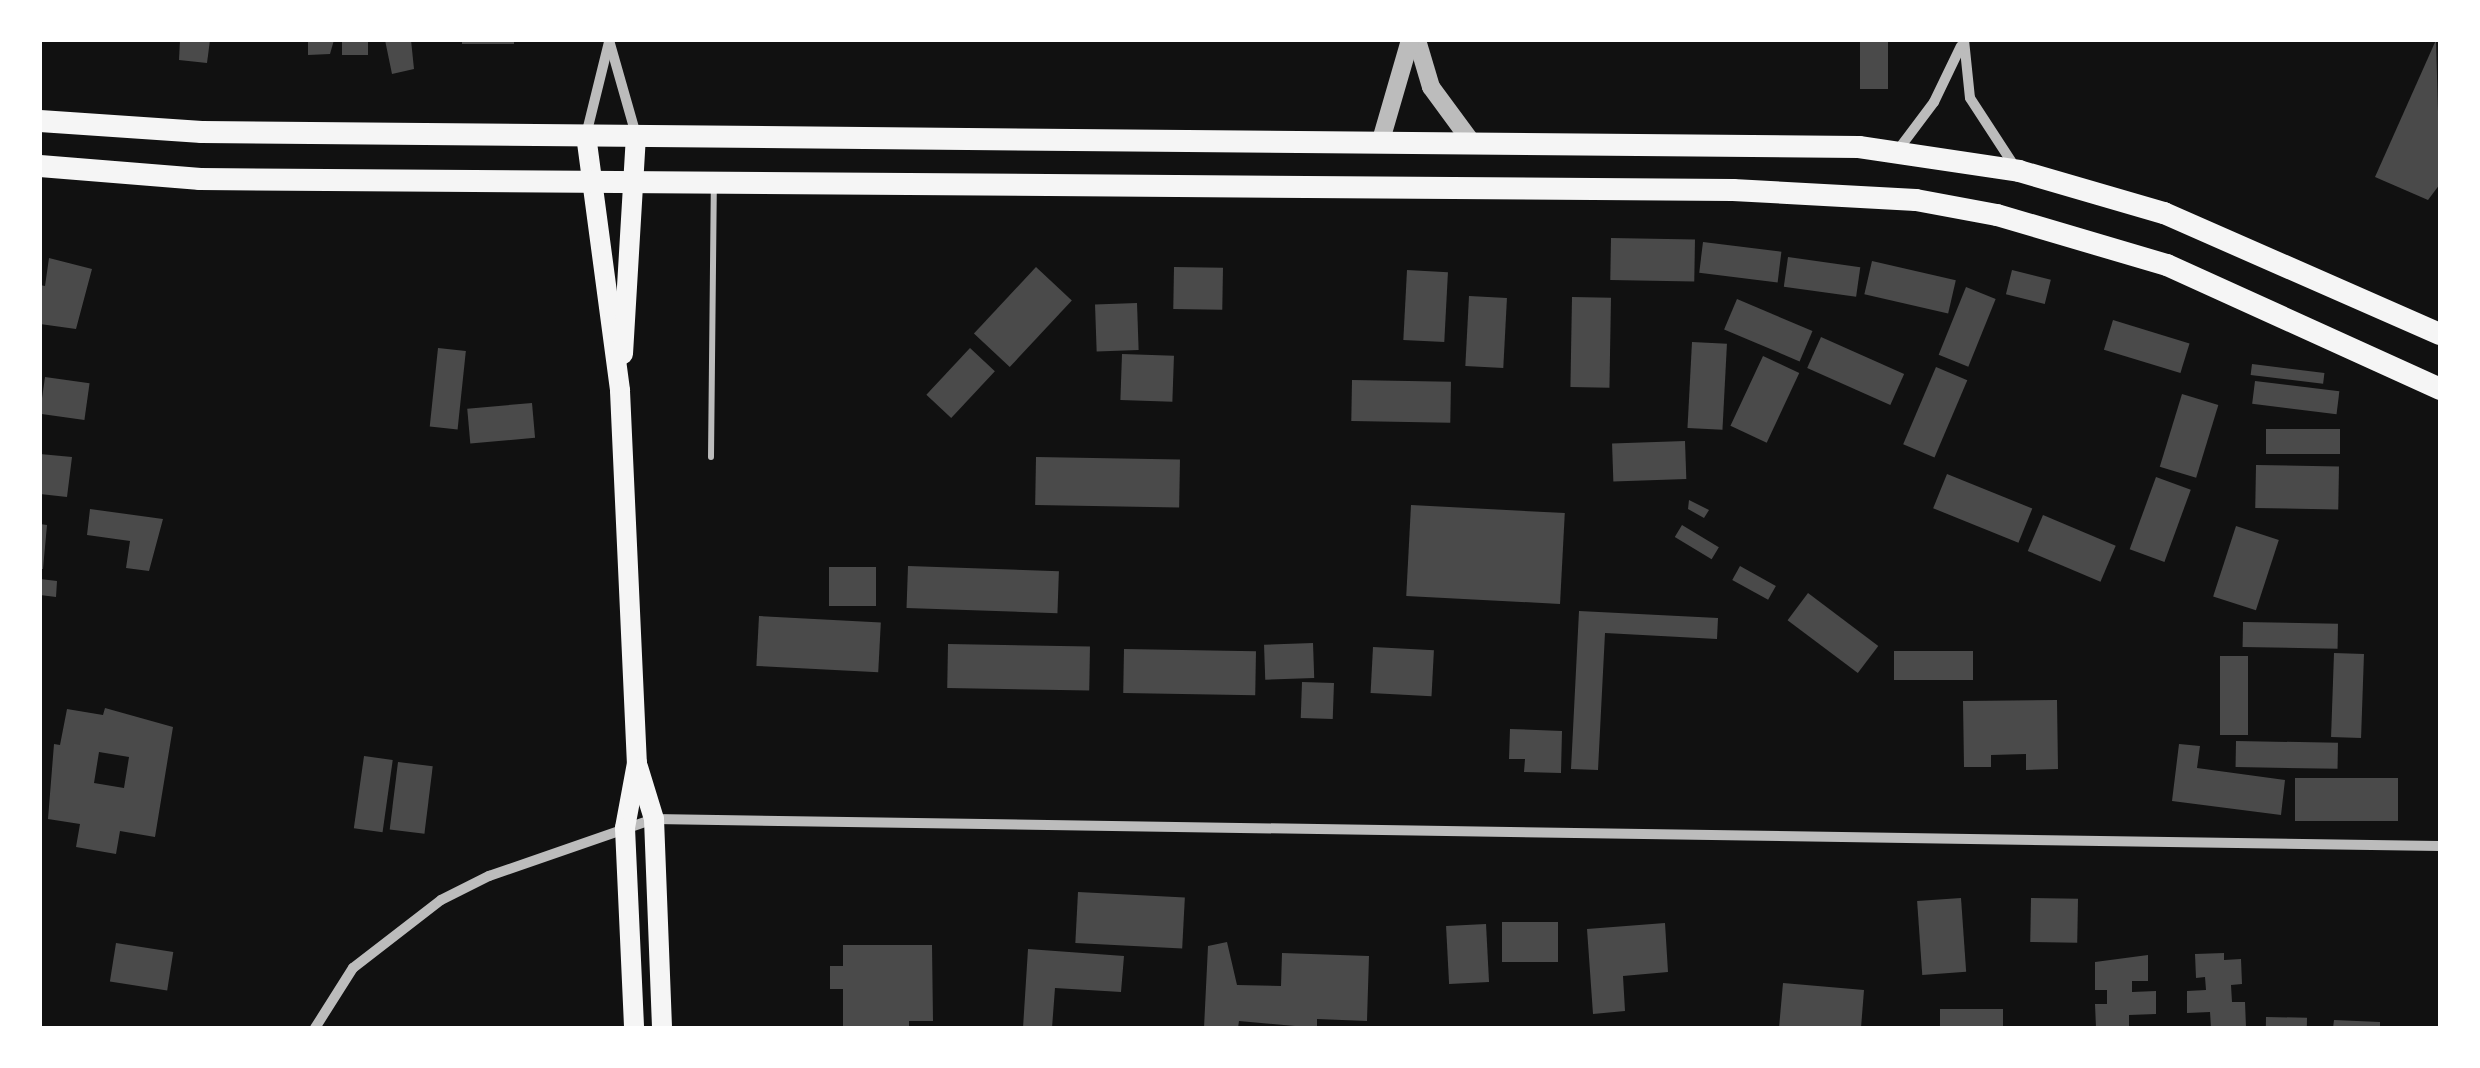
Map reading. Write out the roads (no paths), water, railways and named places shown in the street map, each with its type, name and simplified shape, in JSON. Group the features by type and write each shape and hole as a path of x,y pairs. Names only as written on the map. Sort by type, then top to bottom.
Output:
{"main road":[{"path":"40,122 202,132 1470,140 1896,151 2019,172 2164,212 2440,334"},
{"path":"586,135 620,391 637,763 625,828 634,1028"},
{"path":"620,391 637,182 636,136"},
{"path":"40,166 200,179 1733,190 1916,200 1998,215 2167,265 2440,389"},
{"path":"637,763 654,819 662,1028"}],"street":[{"path":"586,135 609,40"},
{"path":"609,40 636,136"},
{"path":"1414,40 1431,87 1470,140"},
{"path":"1382,140 1414,40"},
{"path":"1896,151 1934,102 1964,40"},
{"path":"1964,40 1970,98 2019,172"},
{"path":"315,1028 353,968 442,900 489,876 654,819 2440,846"}],"lane":[{"path":"710,456 714,182"}]}
